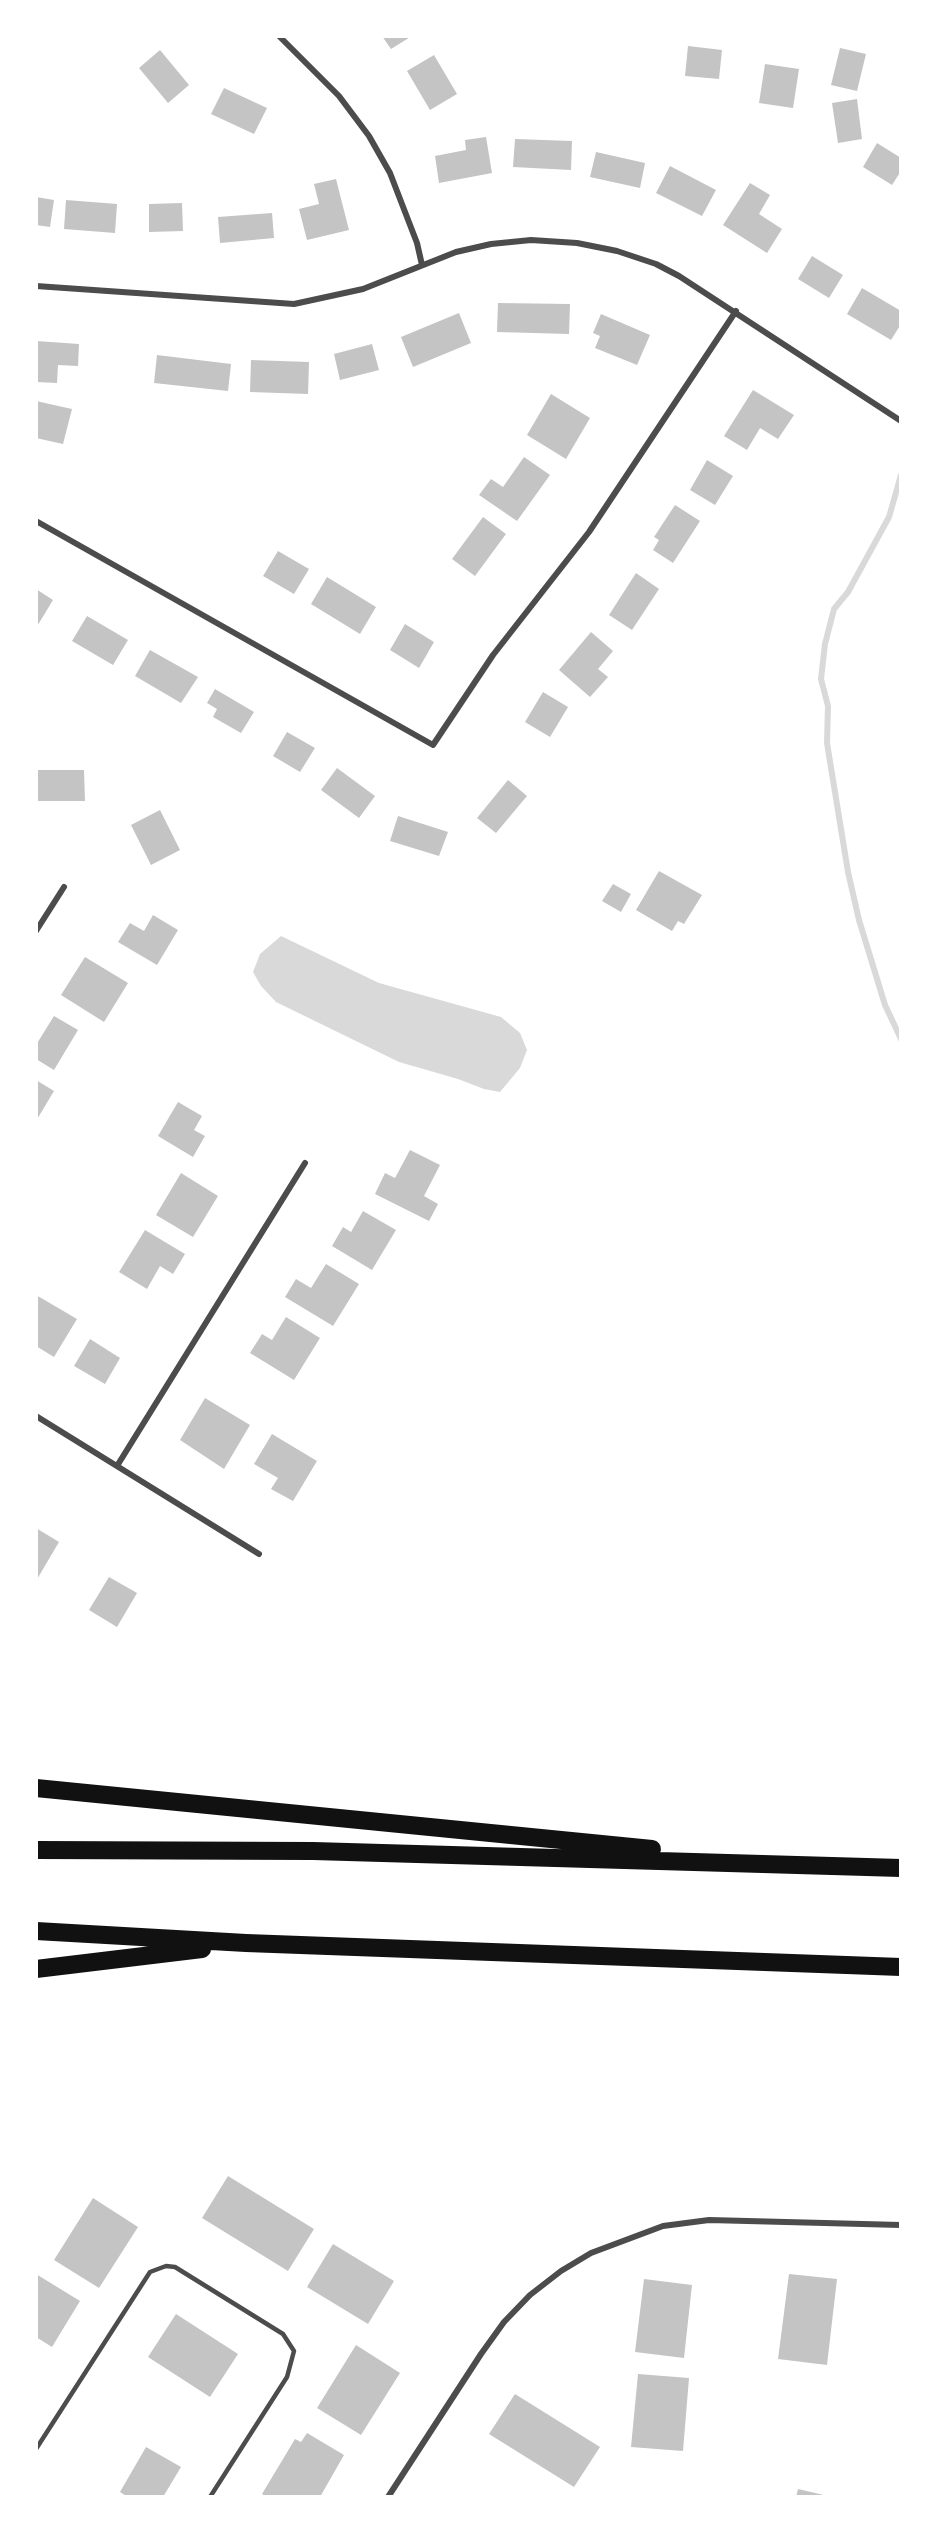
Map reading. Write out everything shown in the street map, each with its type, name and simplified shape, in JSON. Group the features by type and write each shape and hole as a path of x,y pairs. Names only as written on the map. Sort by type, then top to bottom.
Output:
{"highway":[{"path":"36,1788 803,1864"},
{"path":"36,1850 313,1851 901,1868"},
{"path":"36,1931 246,1943 901,1967"},
{"path":"36,1969 246,1943"}],"street":[{"path":"279,36 339,96 369,136 390,173 423,265"},
{"path":"36,286 294,304 363,289 456,252 491,244 531,240 577,243 618,251 656,264 679,276 901,421"},
{"path":"36,521 433,745 493,655 589,532 736,312"},
{"path":"36,931 64,887"},
{"path":"117,1466 305,1163"},
{"path":"36,1416 259,1554"},
{"path":"388,2497 504,2322 530,2295 561,2271 591,2253 663,2226 709,2220 901,2225"}],"lane":[{"path":"36,2449 150,2272 166,2266 175,2267 283,2334 294,2351 287,2377 210,2497"}],"shaded area":[{"path":"281,936 379,983 501,1017 520,1033 527,1050 520,1068 500,1092 484,1089 399,1062 276,1002 261,986 253,972 260,954"}],"building":[{"path":"382,36 412,36 391,49"},
{"path":"688,46 722,50 719,79 685,76"},
{"path":"840,48 866,54 857,91 831,85"},
{"path":"160,50 189,85 168,103 139,68"},
{"path":"434,55 457,94 430,110 407,71"},
{"path":"765,64 799,69 793,108 759,103"},
{"path":"224,88 267,108 254,134 211,114"},
{"path":"857,99 862,139 838,143 832,103"},
{"path":"486,137 492,173 439,183 435,156 466,150 465,140"},
{"path":"515,139 572,141 571,170 513,167"},
{"path":"877,143 901,158 901,171 892,185 863,167"},
{"path":"596,152 645,163 640,188 590,177"},
{"path":"670,166 716,190 702,216 656,193"},
{"path":"336,179 349,230 307,240 299,209 319,204 314,184"},
{"path":"750,183 770,195 759,214 782,229 767,253 723,225"},
{"path":"36,197 54,200 50,227 36,225"},
{"path":"66,200 117,204 115,233 64,229"},
{"path":"182,203 183,231 149,232 149,204"},
{"path":"272,213 274,238 220,243 218,217"},
{"path":"812,256 843,275 829,298 798,279"},
{"path":"862,288 901,311 901,324 891,340 847,314"},
{"path":"498,303 570,304 569,334 497,332"},
{"path":"459,313 471,343 413,367 401,337"},
{"path":"601,314 650,335 637,365 595,348 600,336 593,333"},
{"path":"36,341 79,344 78,366 58,365 57,383 36,382"},
{"path":"372,344 379,370 340,380 334,354"},
{"path":"157,355 231,364 228,391 154,383"},
{"path":"251,360 309,362 308,394 250,392"},
{"path":"753,390 794,415 778,439 760,428 747,450 724,436"},
{"path":"551,394 590,418 566,459 527,435"},
{"path":"36,401 72,409 63,444 36,438"},
{"path":"524,457 550,475 517,521 479,495 491,479 503,487"},
{"path":"707,460 733,476 715,505 690,490"},
{"path":"675,505 700,521 673,563 653,550 659,540 654,537"},
{"path":"483,517 506,534 475,576 452,559"},
{"path":"278,551 309,569 294,594 263,576"},
{"path":"636,573 659,589 632,630 609,615"},
{"path":"327,577 376,607 360,634 311,604"},
{"path":"36,589 53,600 36,628"},
{"path":"87,616 128,640 113,665 72,641"},
{"path":"405,624 434,642 419,668 390,650"},
{"path":"591,632 613,651 598,669 608,677 590,697 559,670"},
{"path":"150,650 198,677 181,703 135,676"},
{"path":"215,689 254,712 241,733 213,717 217,709 207,703"},
{"path":"543,692 568,707 550,737 525,722"},
{"path":"287,732 315,748 300,772 273,756"},
{"path":"337,768 375,796 359,818 321,790"},
{"path":"38,770 84,770 85,801 38,801"},
{"path":"508,780 527,796 496,833 477,818"},
{"path":"160,810 180,850 151,865 131,825"},
{"path":"398,816 448,832 439,856 390,841"},
{"path":"659,871 702,895 684,924 678,921 672,931 636,910"},
{"path":"613,884 631,894 621,912 602,901"},
{"path":"153,915 178,930 157,965 118,942 130,923 144,931"},
{"path":"85,957 128,983 104,1022 61,995"},
{"path":"54,1016 78,1030 54,1070 36,1059 36,1045"},
{"path":"36,1080 54,1091 36,1121"},
{"path":"178,1102 202,1116 194,1130 205,1136 193,1157 158,1136"},
{"path":"410,1150 440,1165 424,1196 438,1204 429,1221 375,1194 385,1173 395,1178"},
{"path":"181,1173 218,1196 193,1237 156,1215"},
{"path":"363,1211 396,1230 372,1270 332,1246 343,1227 351,1232"},
{"path":"145,1230 185,1254 173,1274 160,1266 147,1289 119,1272"},
{"path":"326,1264 359,1284 333,1326 285,1297 296,1279 311,1288"},
{"path":"36,1295 77,1319 54,1357 36,1346"},
{"path":"286,1317 320,1338 294,1380 250,1353 262,1334 272,1340"},
{"path":"90,1339 120,1358 105,1384 74,1366"},
{"path":"205,1398 250,1425 224,1469 180,1440"},
{"path":"272,1434 317,1461 293,1501 271,1489 278,1478 254,1464"},
{"path":"36,1528 59,1542 36,1581"},
{"path":"109,1577 137,1593 117,1627 89,1610"},
{"path":"228,2176 314,2229 288,2271 202,2218"},
{"path":"93,2198 138,2227 99,2288 54,2260"},
{"path":"333,2244 394,2281 368,2324 307,2287"},
{"path":"36,2274 80,2301 52,2347 36,2337"},
{"path":"789,2274 837,2279 827,2365 778,2359"},
{"path":"644,2279 692,2285 684,2358 635,2352"},
{"path":"176,2314 238,2354 210,2397 148,2357"},
{"path":"356,2345 400,2373 361,2435 317,2408"},
{"path":"638,2374 689,2378 683,2451 631,2447"},
{"path":"515,2394 600,2447 574,2487 489,2434"},
{"path":"307,2433 344,2455 320,2497 267,2497 262,2494 295,2439 301,2442"},
{"path":"146,2447 181,2467 163,2497 128,2497 120,2492"},
{"path":"798,2489 828,2496 828,2497 796,2497"}],"waterway":[{"path":"901,475 889,517 848,592 834,609 825,644 821,679 828,706 827,743 848,872 859,920 885,1005 901,1039"}]}
